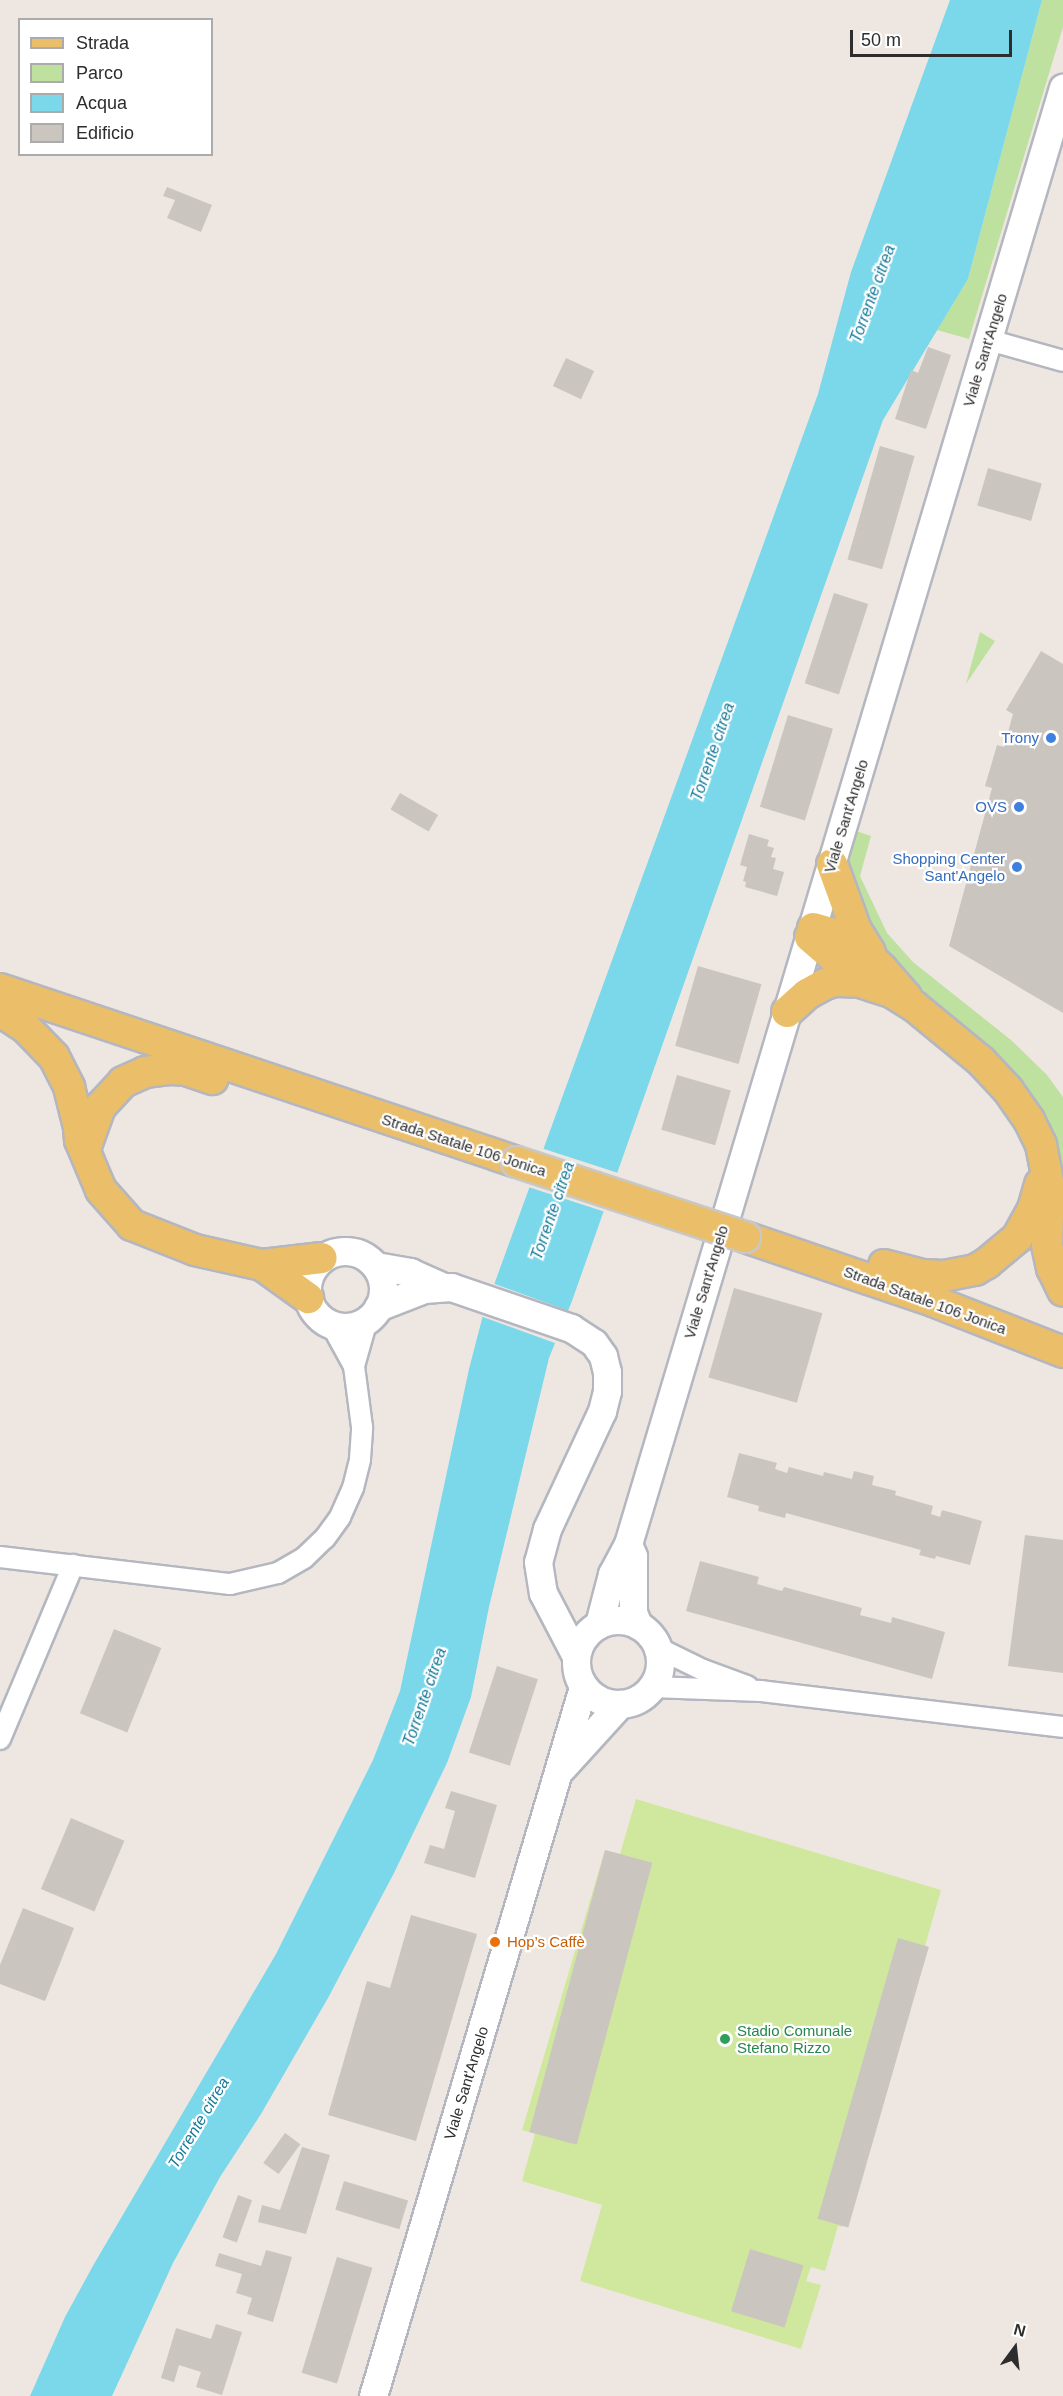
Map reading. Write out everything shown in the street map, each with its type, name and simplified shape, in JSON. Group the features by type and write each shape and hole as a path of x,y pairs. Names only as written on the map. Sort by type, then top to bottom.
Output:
{"main road":[{"name":"Viale Sant'Angelo","path":"598,1625 612,1574 628,1544 989,340 1056,137 1063,88"},
{"path":"832,864 876,980"},
{"path":"811,933 849,938 876,980 956,1038 1008,1090 1029,1120 1041,1145 1049,1186 1047,1245 1052,1268 1063,1291"},
{"path":"787,1012 807,994 825,984 836,981 876,980"},
{"name":"Strada Statale 106 Jonica","path":"0,989 933,1301 1063,1352"},
{"path":"0,1011 26,1028 54,1057 69,1088 80,1140 86,1149 101,1190 132,1225 195,1250 262,1265 322,1258 345,1250 362,1255 376,1266 410,1272 442,1286 476,1295 571,1328 594,1343 603,1356 607,1372 607,1391 597,1424 540,1548 538,1562 543,1593 576,1656"},
{"path":"86,1149 100,1107 113,1090 136,1076 169,1069 186,1070 362,1128 402,1124"},
{"path":"758,1242 806,1244 923,1275 959,1274 987,1263 1017,1238 1033,1209 1046,1174"},
{"path":"308,1298 309,1276 322,1258"},
{"path":"262,1265 308,1298 321,1318 343,1327 409,1293 442,1286"},
{"path":"372,1314 383,1286 376,1266"},
{"name":"Viale Sant'Angelo","path":"628,1544 633,1556 633,1612 638,1625"},
{"path":"543,1593 598,1625"},
{"path":"618,1620 638,1625 646,1631 658,1648 660,1662 658,1675 652,1687 633,1702 606,1703 593,1697 578,1677 576,1656 579,1644 598,1625 618,1620"},
{"name":"Viale Sant'Angelo","path":"373,2396 583,1686"},
{"name":"Viale Sant'Angelo","path":"560,1770 620,1704"}],"street":[{"path":"989,340 1063,361"},
{"path":"354,1366 372,1314"},
{"path":"0,1557 230,1584 278,1573 304,1558 325,1538 340,1517 353,1488 360,1459 362,1427 354,1366 331,1324"},
{"path":"0,1739 73,1565"},
{"path":"658,1648 703,1670 761,1691"},
{"path":"652,1687 761,1691 1063,1727"}],"green space":[{"path":"1042,0 1063,0 1063,27 969,339 937,330 968,279"},
{"path":"980,632 995,641 966,684"},
{"path":"856,831 871,836 860,876 887,933 913,962 1011,1040 1047,1075 1063,1097 1063,1275 1040,1111 1020,1083 887,964 845,872"},
{"name":"Stadio Comunale Stefano Rizzo","path":"636,1799 941,1890 925,1946 929,1947 842,2227 838,2226 825,2271 811,2267 806,2281 821,2285 801,2349 580,2281 602,2205 522,2181 535,2134 522,2130 605,1850 620,1854"}],"water":[{"name":"Torrente citrea","path":"950,0 1042,0 968,279 883,420 572,1301 549,1358 489,1607 471,1697 447,1763 394,1873 328,1998 261,2114 220,2177 173,2263 112,2396 30,2396 65,2317 94,2264 276,1954 373,1760 400,1691 469,1369 483,1315 818,394 851,272"}],"pier":[{"path":"541,1148 619,1173 606,1212 528,1187"},
{"path":"492,1283 571,1312 559,1345 480,1316"}],"building":[{"path":"167,187 212,205 201,232 167,218 175,200 163,196"},
{"path":"928,347 951,355 926,429 895,419 911,370 918,373"},
{"path":"566,358 594,371 581,399 553,386"},
{"path":"880,446 915,456 882,569 847,559"},
{"path":"988,468 1042,483 1031,521 977,505"},
{"path":"834,593 868,604 839,694 805,683"},
{"name":"Shopping Center Sant'Angelo","path":"1041,651 1063,664 1063,1013 949,946 992,788 985,786 997,745 1004,747 1013,714 1006,710"},
{"path":"788,715 833,729 805,821 760,807"},
{"path":"400,793 438,815 429,831 390,809"},
{"path":"749,834 769,840 767,846 774,848 771,857 776,858 773,869 784,872 777,896 745,887 746,882 743,881 747,867 740,865"},
{"path":"698,966 761,984 739,1064 675,1046"},
{"path":"677,1075 731,1090 715,1145 661,1130"},
{"path":"734,1288 822,1313 797,1403 708,1377"},
{"path":"739,1453 777,1463 775,1469 787,1473 789,1467 823,1476 824,1472 852,1479 854,1471 874,1476 872,1485 896,1491 895,1495 933,1506 931,1514 940,1517 942,1510 982,1521 970,1565 936,1556 935,1559 919,1555 921,1550 786,1513 785,1518 758,1511 759,1506 727,1497"},
{"path":"1025,1535 1063,1540 1063,1673 1008,1666"},
{"path":"700,1561 759,1577 757,1584 782,1591 784,1587 862,1608 860,1615 891,1623 892,1617 945,1632 932,1679 686,1611"},
{"path":"114,1629 161,1648 127,1732 80,1713"},
{"path":"497,1666 538,1679 510,1766 469,1753"},
{"path":"451,1791 497,1805 475,1878 424,1863 430,1845 444,1849 455,1811 445,1808"},
{"path":"71,1818 124,1841 94,1912 41,1889"},
{"path":"605,1850 652,1863 577,2145 529,2132"},
{"path":"23,1908 74,1928 45,2001 0,1984 0,1965"},
{"path":"411,1915 477,1934 416,2141 328,2115 367,1981 390,1988"},
{"path":"898,1938 929,1947 848,2228 818,2219"},
{"path":"285,2133 300,2144 279,2174 263,2163"},
{"path":"302,2147 330,2155 306,2234 258,2222 262,2205 280,2210"},
{"path":"344,2181 408,2201 399,2229 335,2210"},
{"path":"238,2195 252,2200 237,2242 223,2237"},
{"path":"750,2249 804,2265 785,2328 731,2311"},
{"path":"266,2250 292,2257 273,2322 247,2314 252,2298 236,2293 242,2274 215,2266 219,2253 261,2266"},
{"path":"337,2257 372,2268 337,2384 302,2373"},
{"path":"216,2324 242,2332 222,2395 196,2387 201,2372 179,2365 174,2382 161,2378 176,2328 211,2339"}],"place":[{"name":"Trony","path":"1051,738"},
{"name":"OVS","path":"1019,807"},
{"name":"Shopping Center Sant'Angelo","path":"1017,867"},
{"name":"Hop’s Caffè","path":"495,1942"},
{"name":"Stadio Comunale Stefano Rizzo","path":"725,2039"}]}
